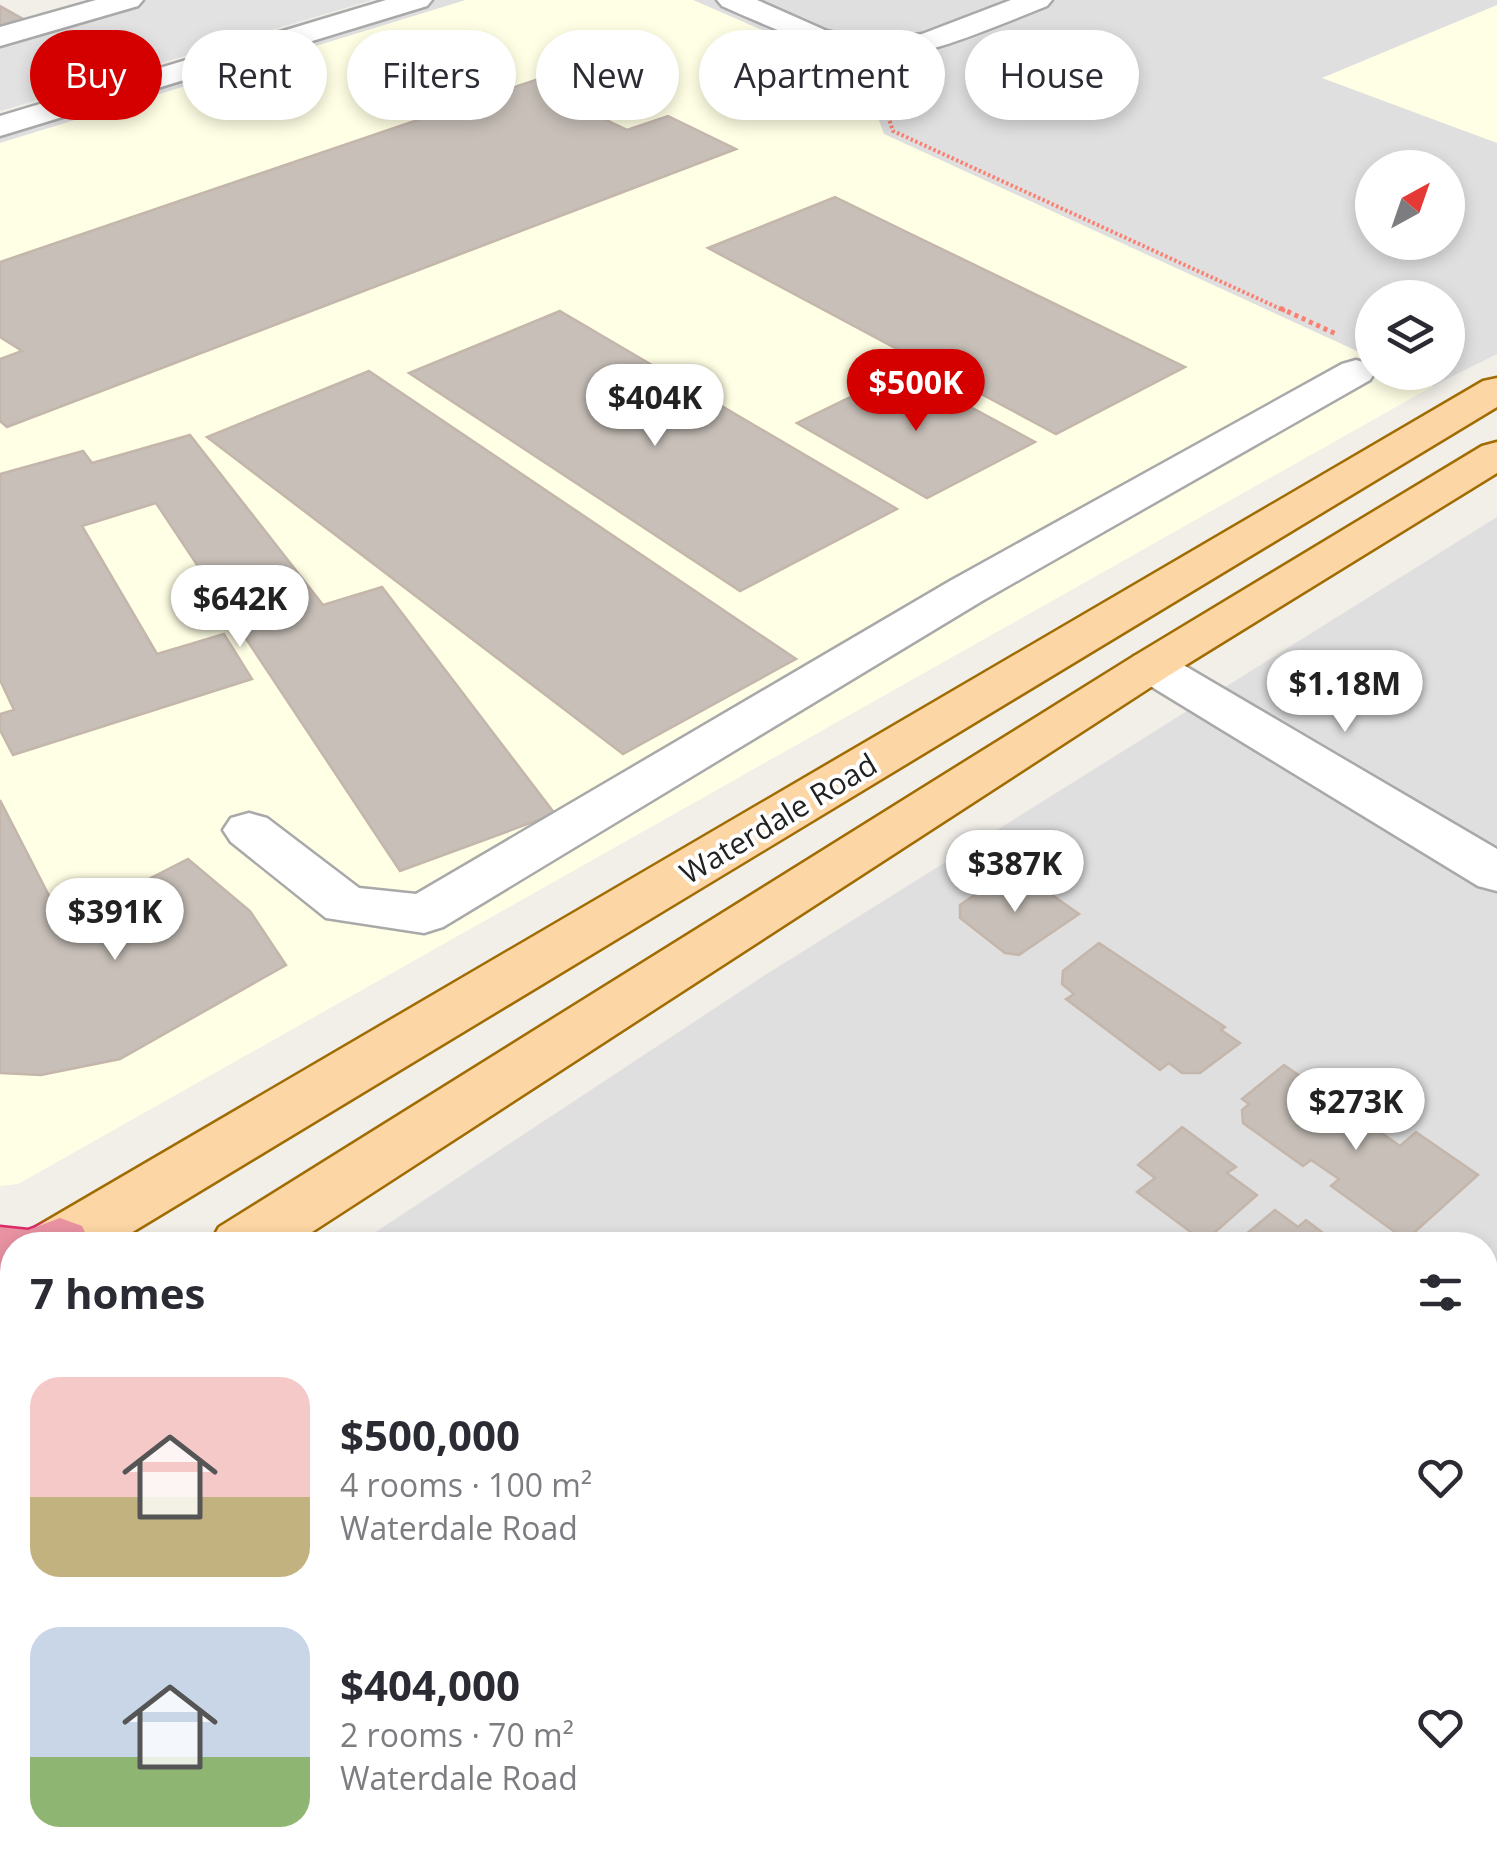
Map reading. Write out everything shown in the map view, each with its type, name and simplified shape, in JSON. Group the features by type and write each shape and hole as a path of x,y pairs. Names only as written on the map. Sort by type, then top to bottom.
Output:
{"main road":[{"name":"Waterdale Road","path":"79,1232 1485,411"},
{"path":"261,1232 1151,666 1497,455"}],"street":[{"path":"0,36 128,0"},
{"path":"0,126 417,0"},
{"path":"732,0 802,30"},
{"path":"945,34 1037,0"},
{"path":"249,830 345,905 424,914 966,591 1347,354"},
{"path":"1151,666 1497,873"}],"path":[{"path":"889,120 893,132 1347,354"}],"shaded area":[{"path":"144,0 372,0 271,30 182,30 182,57 162,63 162,30 39,30"},
{"path":"383,0 466,0 368,30 347,30 347,37 327,43 327,30 282,30"},
{"path":"466,0 693,0 762,30 699,30 699,120 879,120 884,134 1355,350 1355,390 1426,390 18,1184 0,1186 0,143 75,120 162,120 162,93 182,87 182,120 327,120 327,43 347,37 347,120 516,120 516,30 368,30"},
{"path":"693,0 1497,0 1497,354 1465,370 1465,280 1355,280 1355,350 883,134 878,120 945,120 945,30 762,30"},
{"path":"1497,5 1497,143 1322,78"},
{"path":"30,32 30,102 0,111 0,41"},
{"path":"182,60 182,87 162,93 162,66"},
{"path":"30,105 30,120 75,120 0,143 0,114"},
{"path":"1497,517 1497,1232 376,1232 759,979"}],"building":[{"path":"0,6 23,19 0,26"},
{"path":"536,80 536,120 606,120 627,130 656,120 676,120 736,149 7,427 0,421 0,359 22,351 0,337 0,262 418,120 516,120 516,87"},
{"path":"835,197 1185,367 1056,434 708,248"},
{"path":"560,311 897,509 740,591 409,373"},
{"path":"369,371 796,659 623,754 207,437"},
{"path":"904,371 1035,442 927,498 797,423"},
{"path":"190,435 323,605 382,587 555,814 400,871 156,503 82,526 157,654 224,634 252,679 13,755 0,730 0,714 14,710 0,680 0,474 83,451 92,463"},
{"path":"0,800 63,923 188,859 250,911 286,965 120,1059 41,1075 0,1073"},
{"path":"1014,882 1035,883 1079,914 1019,955 1005,953 960,918 960,905 992,883 1002,890"},
{"path":"1099,943 1225,1027 1221,1030 1240,1043 1200,1073 1182,1073 1169,1063 1160,1070 1066,999 1074,994 1062,984 1063,971"},
{"path":"1284,1065 1400,1146 1416,1132 1478,1175 1415,1232 1395,1232 1331,1186 1339,1179 1311,1160 1303,1166 1243,1123 1242,1110 1249,1104 1242,1099"},
{"path":"1182,1127 1236,1167 1227,1173 1257,1195 1215,1232 1191,1232 1137,1192 1155,1178 1138,1165"},
{"path":"1275,1210 1298,1227 1306,1220 1322,1232 1249,1232"}]}
